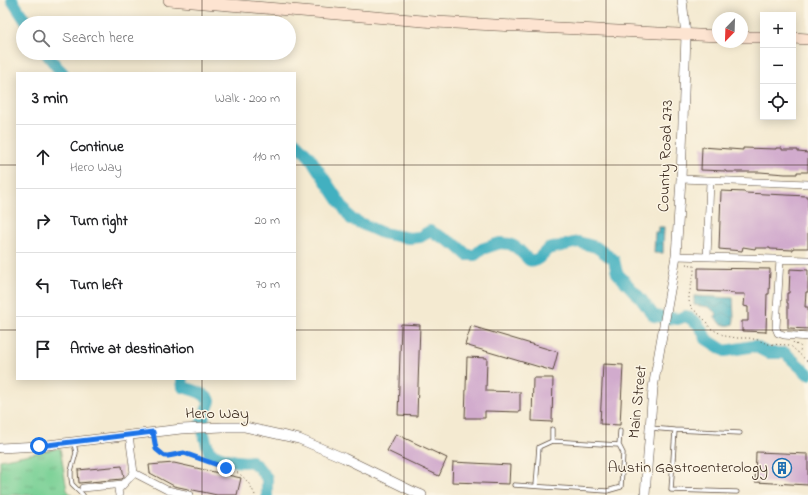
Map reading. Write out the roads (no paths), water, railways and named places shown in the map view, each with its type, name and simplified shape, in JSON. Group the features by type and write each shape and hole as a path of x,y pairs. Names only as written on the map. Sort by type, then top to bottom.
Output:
{"main road":[{"path":"170,0 435,22 712,36"},
{"path":"748,37 760,37"},
{"path":"796,38 808,39"}],"street":[{"name":"County Road 273","path":"667,314 676,256 681,179 686,35 682,0"},
{"path":"681,179 808,184"},
{"path":"707,257 710,181"},
{"path":"676,256 808,260"},
{"path":"780,259 776,328 778,333 784,335 808,336"},
{"name":"Main Street","path":"645,495 654,381 667,314"},
{"name":"Hero Way","path":"0,448 39,446 191,428 245,427 299,439 350,461 412,492 422,495"},
{"path":"129,435 134,473"},
{"path":"119,495 118,490 134,473"},
{"path":"134,473 165,492 190,495"},
{"path":"83,491 123,484"}],"lane":[{"path":"650,428 740,433"},
{"path":"552,429 552,441"},
{"path":"675,430 671,490 737,492"},
{"path":"514,485 607,491 621,487 623,453 619,445 620,432"},
{"path":"536,486 539,447 552,441 619,445"},
{"path":"74,442 76,453 71,478 72,484 83,491"}],"water":[{"path":"659,227 664,227 663,253 654,253 655,232 659,232"},
{"path":"694,296 733,298 733,324 725,325 720,323 714,317 717,314 709,307 694,305"}],"waterway":[{"path":"12,0 22,16"},
{"path":"52,60 62,72"},
{"path":"296,143 309,156 351,219 382,233 409,238 420,237 430,231 456,245 467,255 475,255 482,249 500,243 510,244 517,248 529,260 534,261 548,249 578,242 596,247 614,260 617,273 641,299 654,316 678,319 686,316 696,322 706,339 725,351 754,346 768,353 785,353 808,374"},
{"path":"182,380 183,387 201,393 210,401 201,424 209,452 235,461 251,461 267,478 267,495"}],"place":[{"name":"Austin Gastroenterology","path":"782,468"}]}
